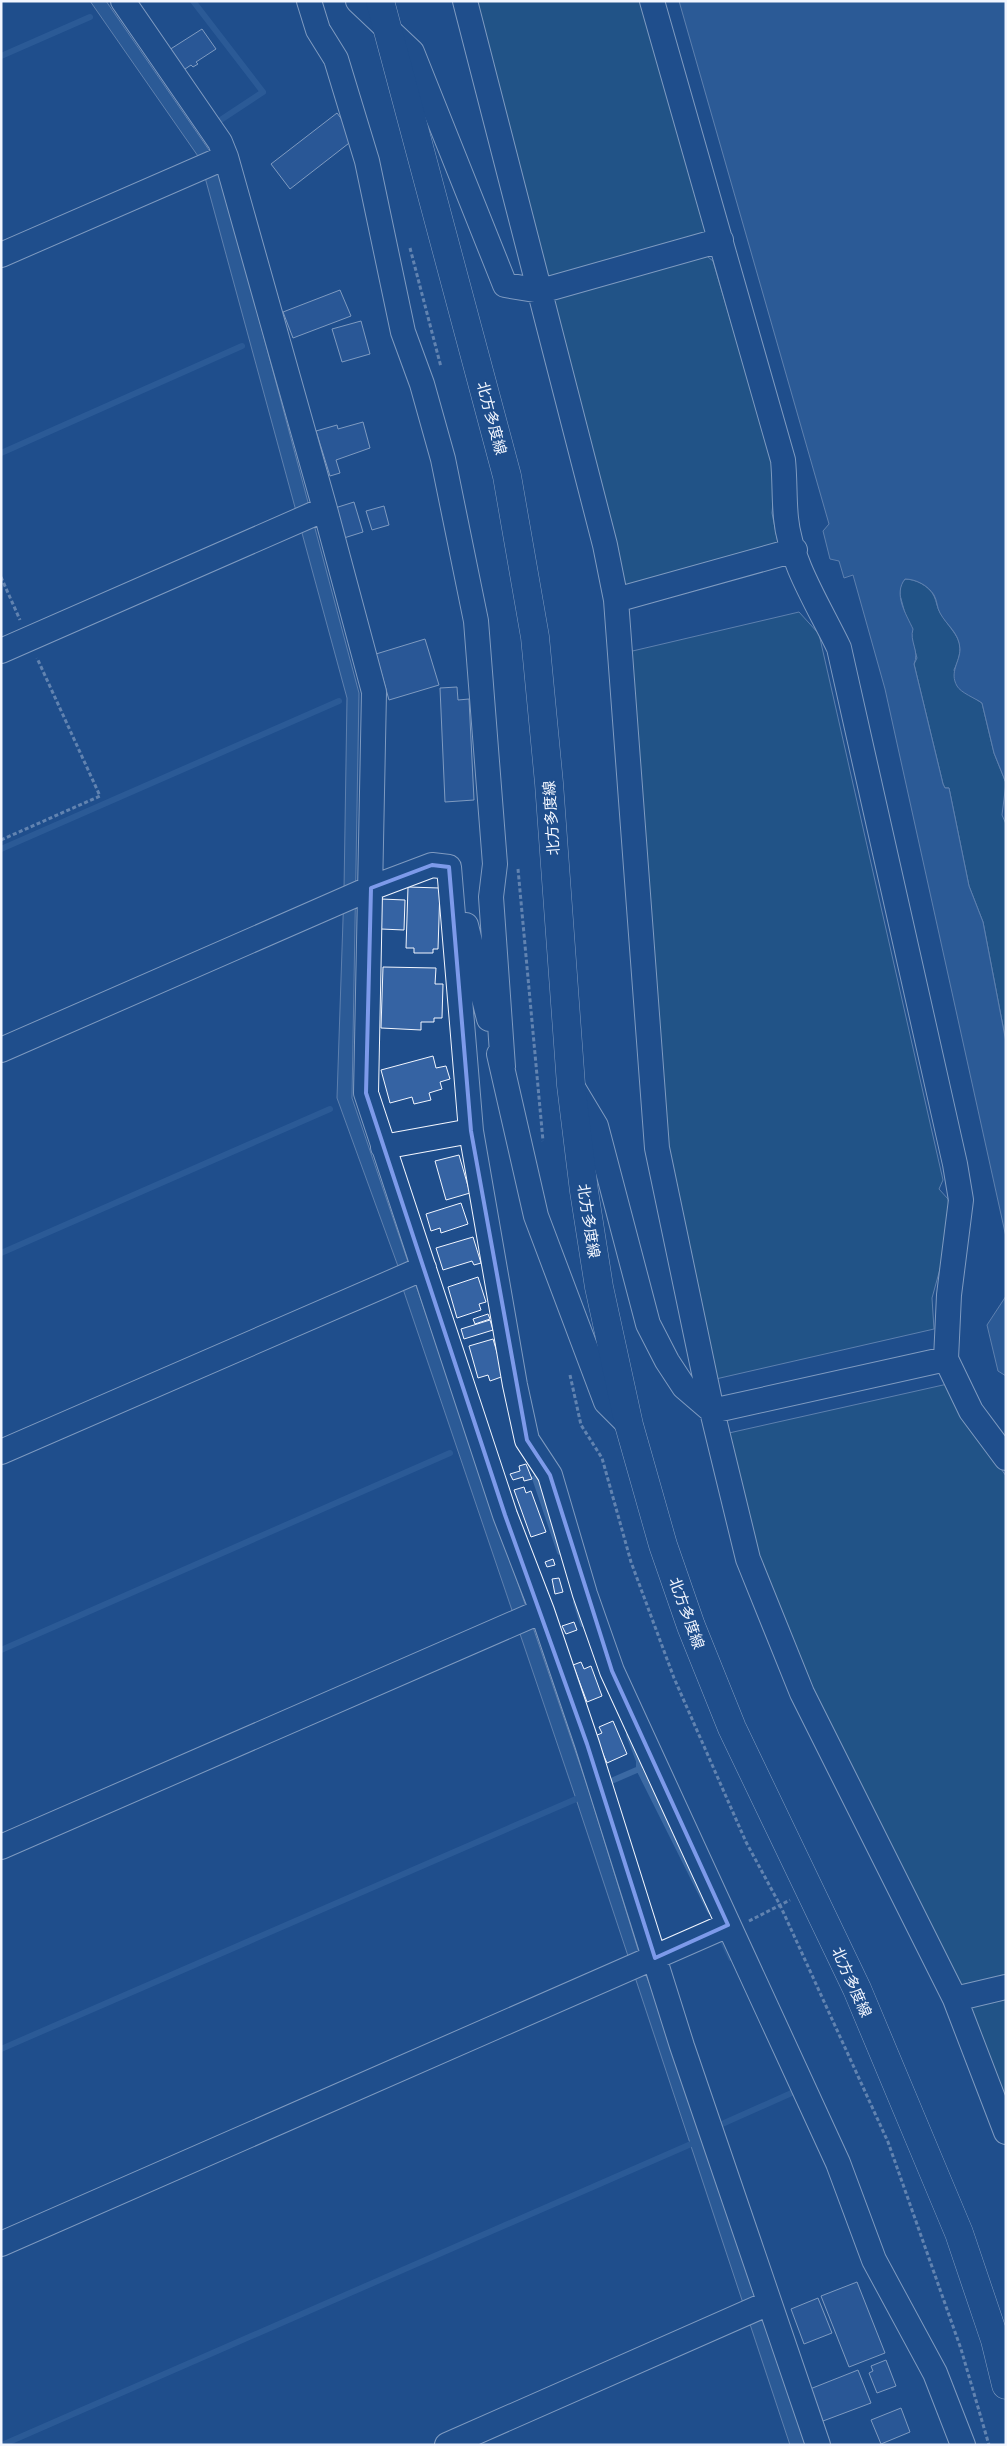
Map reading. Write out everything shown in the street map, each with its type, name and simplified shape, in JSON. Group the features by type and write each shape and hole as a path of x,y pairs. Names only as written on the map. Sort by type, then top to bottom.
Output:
{"main road":[{"name":"北方多度線","path":"380,1 507,476 532,618 549,784 571,1085 584,1191 599,1287 629,1425 663,1545 691,1626 732,1728 857,1989 959,2233 995,2340 1006,2385"}],"street":[{"path":"123,1 220,142 215,162 313,514 374,692 365,891 366,1093 383,1147 413,1272 505,1515 530,1616 644,1963 682,2046 759,2308 818,2445"},
{"path":"310,1 318,30 336,59 367,161 403,332 422,384 443,459 476,621 495,864 491,897 503,1067"},
{"path":"358,1 412,52 505,285 541,291 721,240"},
{"path":"465,1 541,291 605,545 616,600 657,1148 712,1411 748,1559 802,1693 955,1999 1006,2132"},
{"path":"652,1 783,460 786,518 795,550 807,589 825,618 839,648 955,1164 961,1200 949,1295 946,1359 971,1411 1006,1458"},
{"path":"1,256 215,162"},
{"path":"1,651 313,514"},
{"path":"616,600 795,550"},
{"path":"1,1050 365,891 432,865 449,867"},
{"path":"449,867 503,1067 536,1216 606,1402 629,1425"},
{"path":"449,867 471,1131 515,1385 527,1440 550,1475 585,1594 612,1671 838,2163 874,2260 935,2373 963,2445"},
{"path":"571,1085 596,1126 648,1324 667,1362 684,1387 712,1411"},
{"path":"383,1147 471,1131"},
{"path":"1,1452 413,1272"},
{"path":"712,1411 946,1359"},
{"path":"1,1847 530,1616"},
{"path":"1,2244 644,1963 729,1928"},
{"path":"955,1999 1006,1988"},
{"path":"447,2445 759,2308"}],"path":[{"path":"1,577 100,796 1,840"},
{"path":"729,1928 809,1890"}],"highlighted area":[{"path":"432,865 449,867 471,1131 527,1440 550,1475 612,1671 728,1925 655,1958 587,1744 505,1515 366,1093 371,888"}],"shaded area":[{"path":"90,1 106,1 209,150 219,169 359,693 352,1098 589,1791 645,1972 701,2120 808,2445 790,2445 576,1799 401,1283 399,1269 337,1098 344,890 347,698 200,159"},
{"path":"471,1 640,1 706,234 547,281"},
{"path":"679,1 1006,1 1006,783 994,753 982,703 962,691 955,681 954,672 960,654 959,643 940,613 934,595 917,581 905,579 900,591 900,597 904,611 913,629 912,638 916,655 914,664 943,784 945,788 949,788 969,886 983,922 1006,1042 1006,1237 885,689 853,575 844,578 839,561 830,559 823,531 829,524"},
{"path":"703,253 713,261 771,457 775,483 772,513 779,548 621,592 553,300"},
{"path":"905,579 918,582 929,589 940,612 958,639 960,652 954,670 960,689 982,703 994,753 1006,783 1002,815 1006,824 1006,1042 983,922 969,886 949,788 945,788 943,784 914,664 917,658 900,595 900,585"},
{"path":"799,612 819,634 943,1180 939,1189 948,1199 951,1229 932,1298 934,1329 707,1381 662,1146 624,653"},
{"path":"1006,1296 1006,1376 998,1371 987,1325"},
{"path":"952,1383 981,1440 1006,1476 1006,1976 959,1986 784,1633 720,1435"},
{"path":"1006,1993 1006,2113 965,2012 971,2002"}],"building":[{"path":"202,29 216,49 196,62 198,64 193,67 191,65 182,71 169,50"},
{"path":"337,113 350,130 353,140 290,189 271,164"},
{"path":"340,290 351,316 293,338 283,312"},
{"path":"361,321 370,354 342,362 332,329"},
{"path":"363,422 370,448 336,460 340,473 330,476 316,431 337,425 338,429"},
{"path":"354,502 363,532 344,538 335,508"},
{"path":"384,506 389,525 372,530 366,511"},
{"path":"425,639 439,685 389,700 376,654"},
{"path":"457,687 458,700 469,699 474,800 445,802 440,688"},
{"path":"408,887 440,888 438,949 433,949 433,953 414,953 414,948 406,948"},
{"path":"381,899 405,900 404,930 381,929"},
{"path":"383,967 436,968 435,984 443,984 442,1018 434,1018 434,1022 421,1022 421,1030 381,1028"},
{"path":"433,1056 436,1068 446,1066 450,1079 440,1082 442,1089 429,1093 431,1100 414,1104 412,1097 390,1103 381,1070"},
{"path":"459,1155 470,1193 446,1200 435,1161"},
{"path":"461,1203 468,1224 441,1233 440,1228 431,1231 426,1214"},
{"path":"473,1237 481,1263 474,1265 472,1261 443,1270 436,1248"},
{"path":"478,1277 486,1302 479,1304 481,1310 457,1318 448,1287"},
{"path":"488,1314 490,1319 475,1324 473,1319"},
{"path":"490,1320 493,1330 464,1339 461,1329"},
{"path":"493,1339 504,1376 490,1381 488,1375 478,1378 469,1346"},
{"path":"526,1464 532,1479 524,1481 523,1477 513,1480 510,1474 520,1471 519,1466"},
{"path":"524,1487 526,1493 531,1491 546,1532 531,1537 514,1490"},
{"path":"553,1559 555,1565 547,1567 545,1562"},
{"path":"559,1578 563,1592 555,1594 552,1579"},
{"path":"574,1622 577,1630 566,1634 562,1626"},
{"path":"581,1662 584,1669 591,1666 602,1696 587,1702 573,1665"},
{"path":"613,1721 627,1754 607,1763 595,1736 602,1733 599,1727"},
{"path":"857,2282 885,2353 849,2367 821,2296"},
{"path":"818,2298 832,2333 804,2344 791,2309"},
{"path":"886,2360 896,2386 877,2393 869,2373 873,2371 871,2366"},
{"path":"858,2370 871,2403 823,2421 810,2389"},
{"path":"901,2408 910,2432 881,2444 871,2420"}],"waterway":[{"path":"193,1 263,92 216,123"},
{"path":"1,56 90,17"},
{"path":"1,453 242,346"},
{"path":"1,849 339,701"},
{"path":"1,1253 330,1109"},
{"path":"1,1650 450,1453"},
{"path":"535,1478 560,1552"},
{"path":"576,1602 583,1624"},
{"path":"609,1782 639,1769 639,1761 629,1735"},
{"path":"639,1769 710,1911"},
{"path":"1,2049 576,1799"},
{"path":"722,1939 731,1958"},
{"path":"722,2124 796,2091 795,2088"},
{"path":"2,2445 691,2144"}]}
